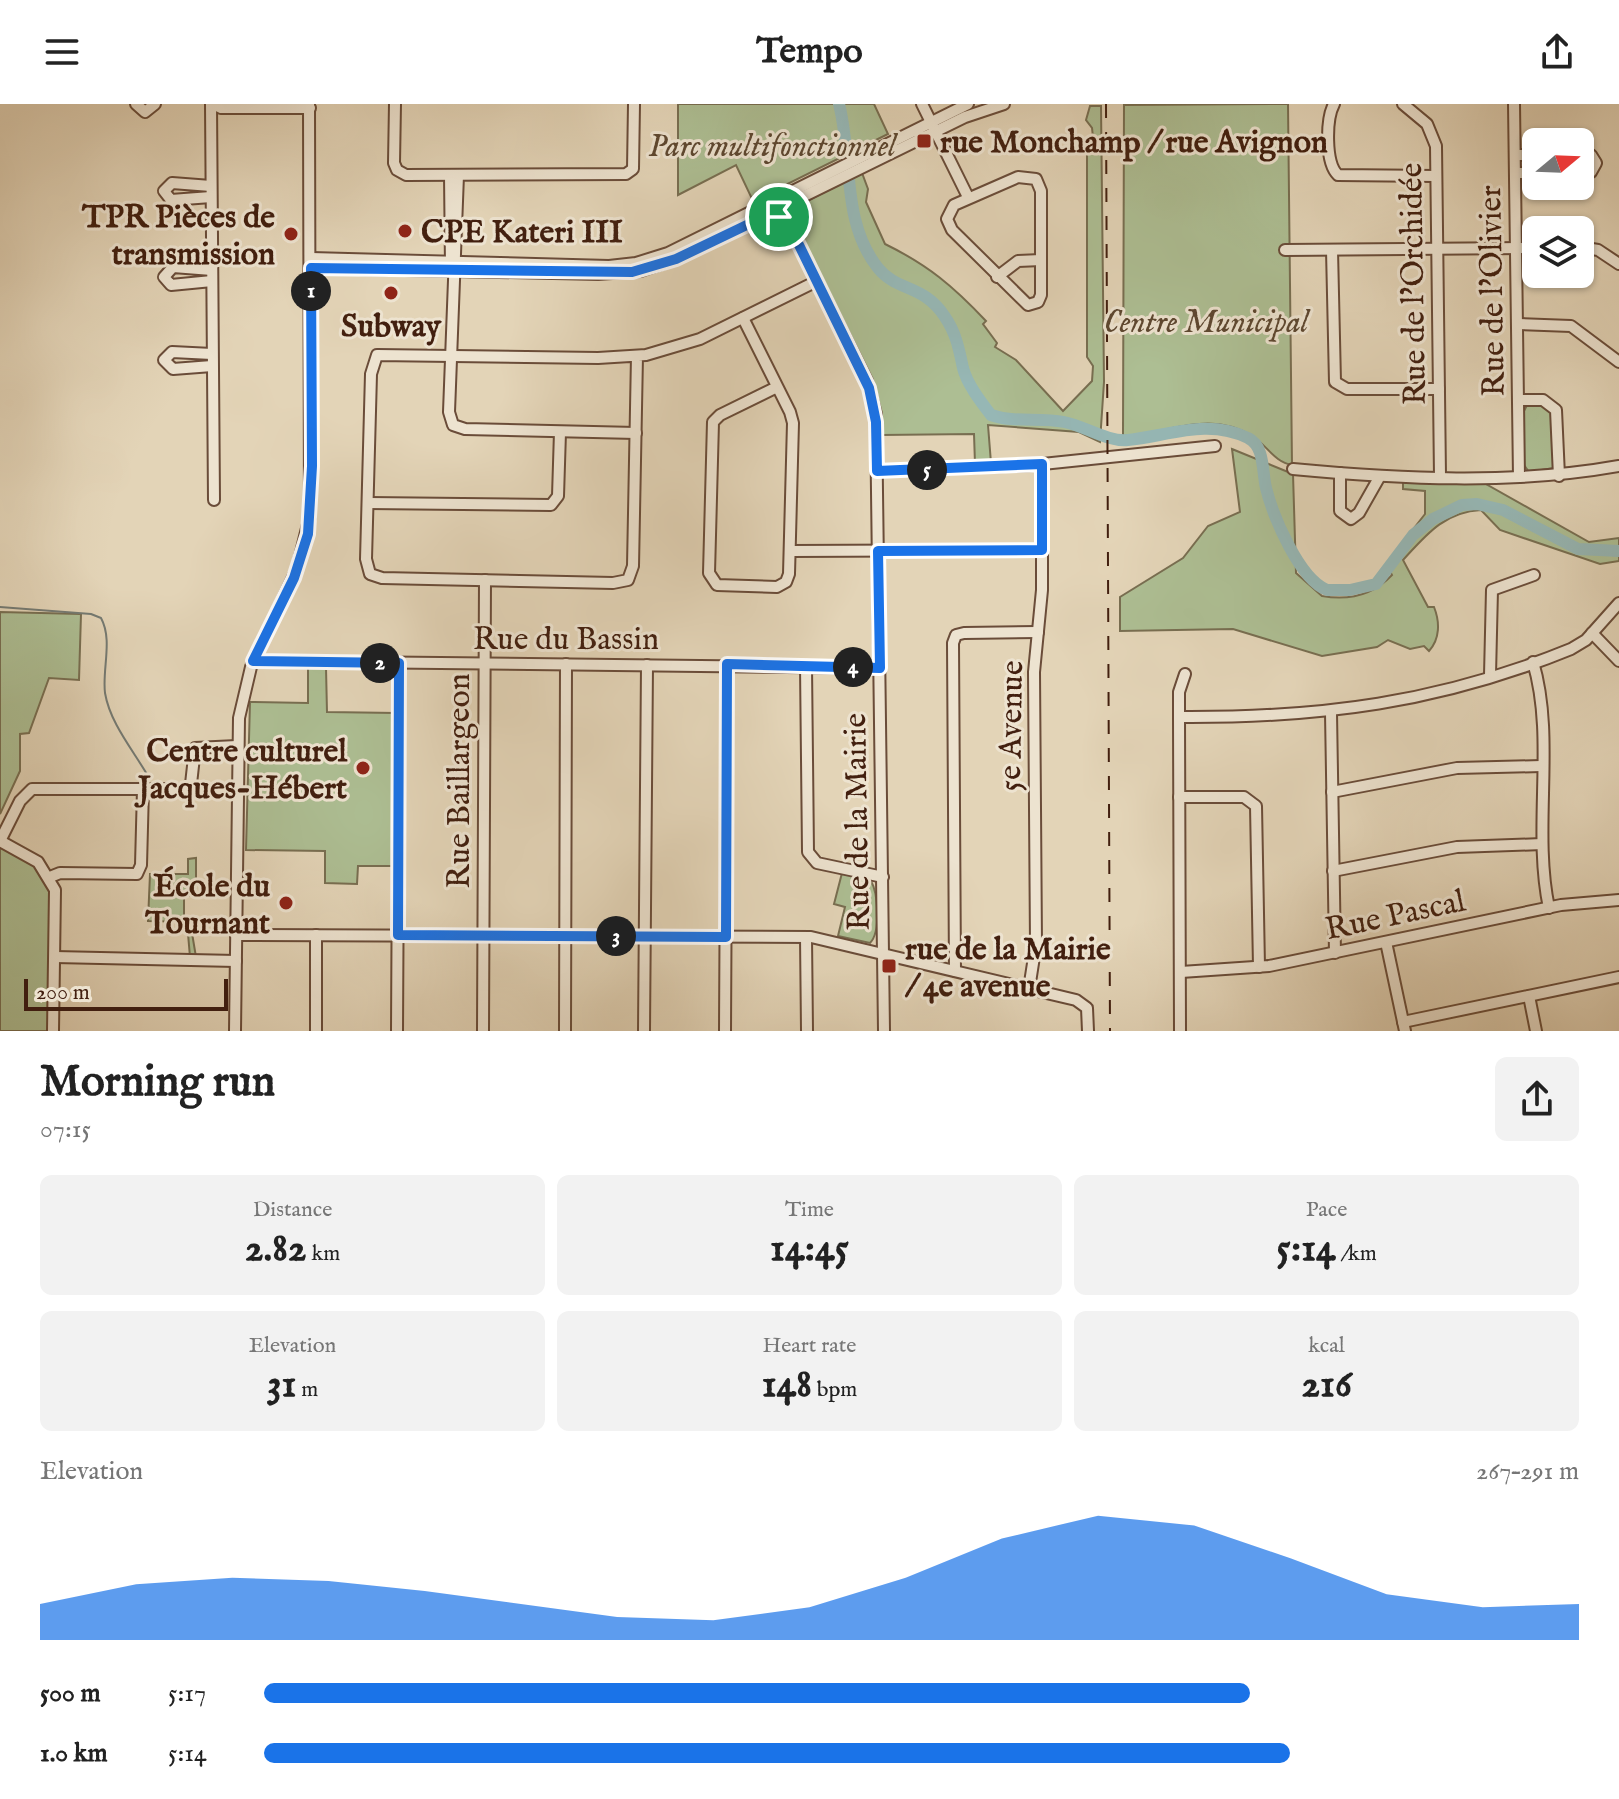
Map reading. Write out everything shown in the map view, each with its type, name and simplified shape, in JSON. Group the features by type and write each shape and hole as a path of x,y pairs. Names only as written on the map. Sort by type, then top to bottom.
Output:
{"street":[{"path":"136,104 145,112 155,104"},
{"path":"214,500 212,104 221,108 310,105 312,466 308,534 294,578 253,661 242,699 237,746 235,1031"},
{"path":"395,104 395,168 406,175 626,174 635,163 634,104"},
{"path":"922,104 968,197"},
{"path":"311,263 453,265 611,274 641,271 676,259 778,203 933,127 968,104"},
{"path":"933,127 1004,104"},
{"path":"1334,104 1330,115 1330,152 1335,173 1345,177 1436,176"},
{"name":"Rue de l'Orchidée","path":"1403,104 1432,132 1436,176 1440,476"},
{"name":"Rue de l'Olivier","path":"1514,104 1519,477"},
{"path":"1515,155 1522,155"},
{"path":"1516,173 1522,173"},
{"path":"454,175 449,417 456,427 636,433"},
{"path":"1010,179 1036,179 1041,191 1041,260 1041,295 1035,304 1025,304 947,223 951,208 1010,179"},
{"name":"Rue de la Mairie","path":"778,203 871,394 876,422 884,1031"},
{"path":"1285,250 1522,248"},
{"path":"1594,249 1619,264"},
{"path":"1332,250 1335,382 1347,389 1439,389"},
{"path":"997,277 1018,261 1041,260"},
{"path":"637,356 633,566 628,580 619,583 382,578 370,574 366,565 373,360 386,353 637,356 692,342 817,281"},
{"path":"743,318 777,387 793,423 789,578 780,586 721,586 710,577 713,422 723,413 777,387"},
{"path":"1517,324 1571,326 1619,362"},
{"path":"1518,400 1541,400 1556,410 1559,476"},
{"path":"368,503 551,505 558,496 560,432"},
{"path":"877,471 1042,464 1215,446"},
{"name":"5e Avenue","path":"1029,989 1036,944 1034,672 1042,550 1042,464"},
{"path":"1293,469 1380,476 1519,477 1559,476 1619,466"},
{"path":"1340,473 1340,511 1347,519 1359,513 1380,476"},
{"path":"790,551 1042,550"},
{"path":"1490,675 1492,590 1534,575"},
{"name":"Rue Baillargeon","path":"483,1031 485,580"},
{"path":"1179,717 1331,713 1412,700 1571,649 1592,633 1619,603"},
{"path":"955,971 952,648 956,635 1038,632"},
{"path":"1592,633 1619,661"},
{"name":"Rue du Bassin","path":"253,661 880,668"},
{"path":"1533,662 1540,693 1542,844 1549,908"},
{"path":"397,1031 399,663"},
{"path":"565,1031 566,664"},
{"path":"725,1031 727,664"},
{"path":"644,1031 647,665"},
{"path":"806,666 808,852 817,863 883,877"},
{"path":"1180,1031 1179,692 1185,674"},
{"path":"1331,713 1335,953"},
{"path":"53,1031 57,902 50,877 33,858 0,841 20,801 32,789 47,786 186,789 191,784 195,748 237,746"},
{"path":"1332,792 1457,768 1541,766"},
{"path":"50,877 60,873 137,874 141,865 143,789"},
{"path":"1179,797 1244,797 1256,806 1259,967"},
{"path":"1333,871 1457,847 1542,844"},
{"name":"Rue Pascal","path":"1181,972 1259,967 1549,908 1619,900"},
{"path":"236,935 806,937 1029,989 1086,1006 1088,1031"},
{"path":"316,935 316,1031"},
{"path":"806,937 807,1031"},
{"path":"1386,942 1404,1026 1619,977"},
{"path":"55,957 236,961"},
{"path":"1529,996 1536,1031"}],"green space":[{"name":"Parc multifonctionnel","path":"678,104 874,104 888,134 753,201 736,165 678,195"},
{"name":"Centre Municipal","path":"1288,104 1292,465 1275,457 1252,436 1220,424 1188,425 1123,436 1124,105"},
{"path":"1090,106 1101,106 1104,382 1100,442 1079,432 988,425 991,463 975,464 974,434 881,435 880,415 802,240 795,207 862,173 868,189 866,202 885,244 927,268 962,297 986,321 983,324 997,343 995,347 1016,360 1063,411 1092,381 1093,366 1087,357 1087,137 1093,137 1092,128 1086,120"},
{"path":"1542,404 1552,411 1554,468 1529,472 1524,465 1524,411 1527,405"},
{"path":"1232,449 1293,474 1296,573 1322,596 1342,598 1360,595 1392,575 1386,564 1425,514 1425,491 1403,489 1403,482 1484,483 1589,542 1619,538 1619,561 1600,564 1500,530 1481,510 1446,520 1403,560 1428,607 1434,607 1436,613 1437,636 1429,651 1424,646 1410,649 1388,640 1377,647 1322,656 1233,629 1120,631 1120,597 1183,558 1208,526 1240,512"},
{"path":"0,612 81,614 79,680 49,678 29,733 20,734 20,771 0,814"},
{"path":"308,667 326,668 327,712 396,713 395,866 358,866 357,884 325,883 325,851 246,850 250,702 308,703"},
{"path":"0,846 33,864 50,891 48,1031 0,1031"},
{"path":"196,858 196,896 184,896 184,920 190,921 196,957 190,957 187,922 148,921 150,874 188,874 188,859"},
{"path":"842,873 871,881 877,903 877,922 870,943 838,936 845,907 834,904"}],"waterway":[{"path":"839,104 853,210 866,250 885,276 920,293 937,306 954,335 968,380 991,415 1064,422 1120,440 1203,429 1218,429 1248,438 1260,453 1269,500 1281,530 1297,560 1317,584 1327,590 1350,590 1376,584 1413,535 1433,519 1462,505 1477,504 1503,510 1578,549 1619,551"},
{"path":"0,607 91,614 101,618 107,645 104,684 108,704 117,726 148,776"}],"railway":[{"path":"1106,104 1110,1031"}],"place":[{"name":"rue Monchamp / rue Avignon","path":"924,141"},
{"name":"CPE Kateri III","path":"405,231"},
{"name":"TPR Pièces de transmission","path":"291,234"},
{"name":"Subway","path":"391,293"},
{"name":"Centre culturel Jacques-Hébert","path":"363,768"},
{"name":"École du Tournant","path":"286,903"},
{"name":"rue de la Mairie / 4e avenue","path":"889,966"}],"route":[{"path":"776,211 779,217 799,245 869,388 876,422 877,471 1042,464 1042,550 878,551 880,668 727,664 726,937 398,935 399,663 253,661 294,578 308,534 312,466 311,268 425,272 632,272 676,259 776,211"}]}
